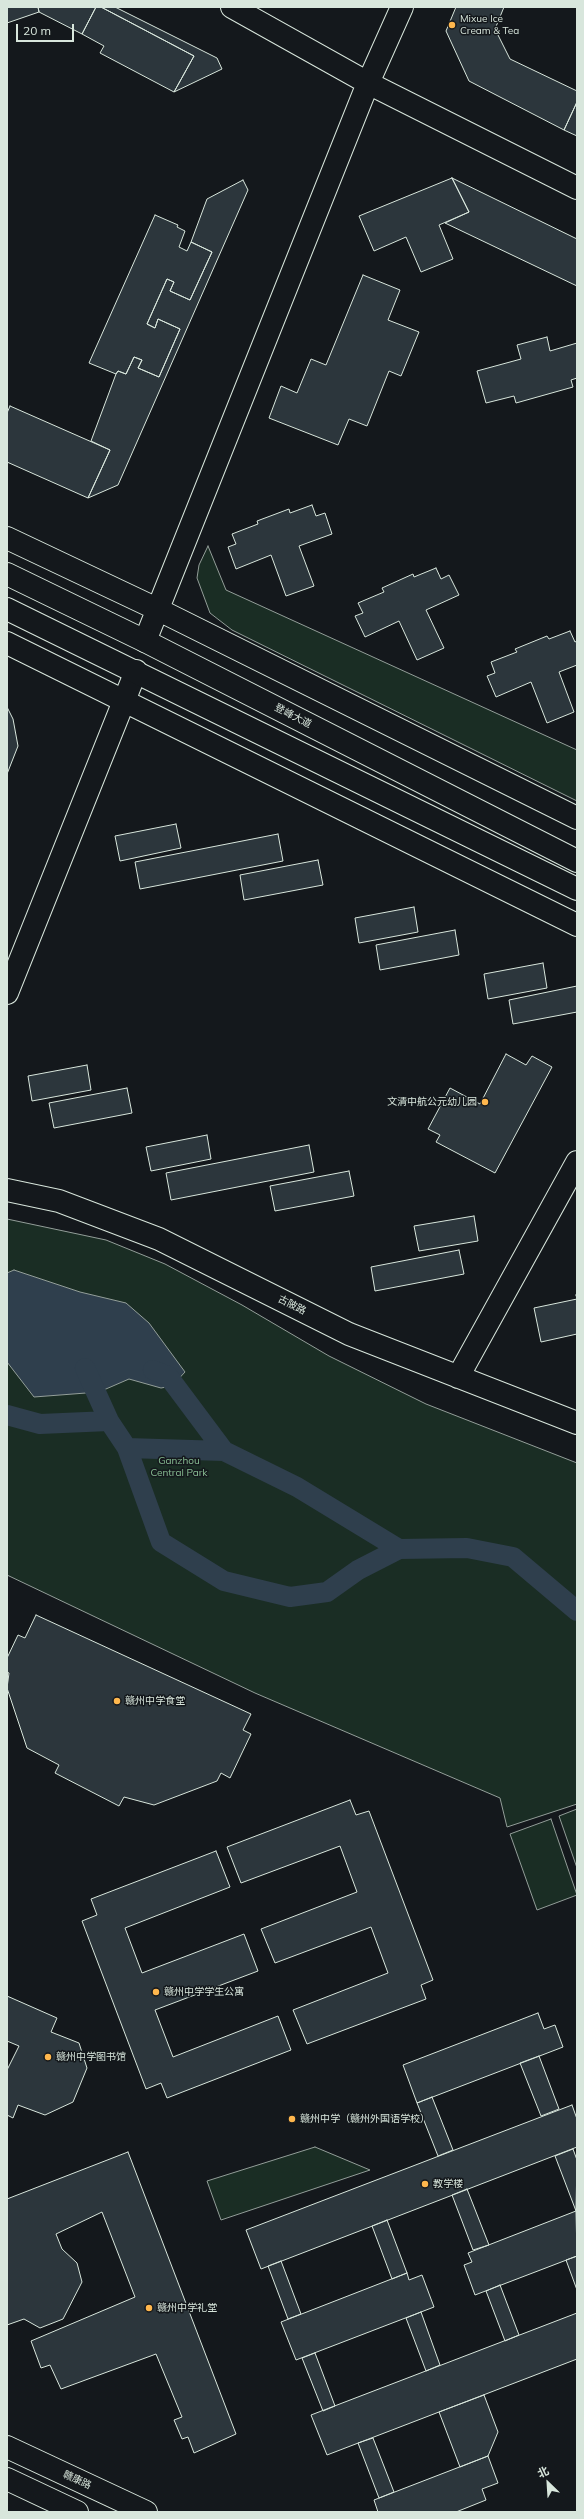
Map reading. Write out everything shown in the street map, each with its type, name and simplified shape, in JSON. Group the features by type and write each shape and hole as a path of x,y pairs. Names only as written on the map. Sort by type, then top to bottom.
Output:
{"street":[{"path":"232,7 368,83 577,188"},
{"path":"145,641 159,610 368,83 402,7"},
{"path":"7,538 159,610 577,818"},
{"name":"登峰大道","path":"7,574 145,641 577,861"},
{"path":"7,609 136,671 577,889"},
{"path":"7,643 577,925"},
{"path":"7,993 136,671"},
{"path":"458,1377 577,1162"},
{"name":"古陂路","path":"7,1190 58,1201 159,1239 349,1334 577,1423"},
{"name":"赣康路","path":"7,2447 146,2512"},
{"path":"7,2479 77,2512"}],"green space":[{"path":"208,546 226,590 577,750 577,801 232,630 210,613 197,578 199,565"},
{"name":"Ganzhou Central Park","path":"7,1219 106,1240 165,1264 242,1305 329,1356 426,1404 577,1463 577,1804 507,1827 500,1798 255,1693 7,1575"},
{"path":"577,1809 577,1868 559,1816"},
{"path":"551,1819 577,1895 537,1910 510,1834"},
{"path":"315,2147 370,2170 221,2220 207,2181"}],"water":[{"path":"14,1270 80,1292 126,1303 149,1323 185,1372 172,1386 161,1388 129,1379 99,1392 34,1397 7,1362 7,1273"}],"building":[{"path":"7,7 38,7 39,12 7,23"},
{"path":"38,7 96,7 82,34 39,12"},
{"path":"96,7 101,7 194,56 174,92 100,53 104,46 82,34"},
{"path":"101,7 115,7 217,58 222,69 174,92 194,56"},
{"path":"456,7 504,7 495,29 510,59 577,91 577,102 564,130 469,81 446,31"},
{"path":"577,102 577,136 564,130"},
{"path":"452,178 469,212 439,225 453,259 421,272 406,237 374,251 359,216"},
{"path":"452,178 577,239 577,286 445,223 469,212"},
{"path":"243,180 248,190 118,485 88,498 110,450 91,441 116,374 118,371 126,374 134,357 142,360 138,368 159,377 180,329 158,319 155,328 147,324 167,279 174,282 170,291 190,300 212,252 191,242 207,199"},
{"path":"155,215 178,225 177,227 185,231 179,247 187,251 191,242 212,252 190,300 170,291 174,282 167,279 147,324 155,328 158,319 180,329 159,377 138,368 142,360 134,357 126,374 118,371 116,374 89,363"},
{"path":"363,275 400,290 388,320 419,332 401,376 389,371 367,426 349,419 338,445 269,418 281,386 297,393 311,359 326,365"},
{"path":"547,337 550,351 577,343 577,378 571,380 573,387 516,403 514,396 486,403 477,371 521,359 517,345"},
{"path":"10,406 110,450 88,498 7,462 7,413"},
{"path":"312,505 316,516 325,513 332,534 299,546 314,586 286,596 271,555 236,569 228,547 236,544 232,534 258,524 257,521 289,509 290,513"},
{"path":"436,568 441,579 449,575 459,595 426,610 444,648 417,660 399,621 365,637 355,616 363,613 358,603 384,592 382,588 413,574 414,577"},
{"path":"570,631 575,642 577,641 577,665 559,672 574,712 547,723 531,682 496,697 487,676 495,673 491,662 517,652 515,649 547,636 549,639"},
{"path":"7,707 13,719 18,746 7,774"},
{"path":"176,824 181,848 120,861 115,836"},
{"path":"278,834 283,861 140,889 135,862"},
{"path":"318,860 323,885 244,900 240,875"},
{"path":"414,907 418,932 359,943 355,918"},
{"path":"455,930 459,955 380,970 376,945"},
{"path":"543,963 547,988 488,999 484,974"},
{"path":"577,986 577,1012 513,1024 509,1000"},
{"path":"506,1054 526,1065 532,1056 552,1067 495,1173 436,1142 440,1135 428,1129 450,1088 480,1104"},
{"path":"87,1065 91,1090 32,1101 28,1076"},
{"path":"127,1088 132,1113 54,1128 49,1103"},
{"path":"207,1135 211,1159 151,1171 146,1147"},
{"path":"309,1145 314,1172 171,1200 166,1173"},
{"path":"349,1171 354,1196 275,1211 270,1186"},
{"path":"474,1216 478,1241 419,1251 414,1226"},
{"path":"459,1250 464,1274 375,1291 371,1267"},
{"path":"577,1299 577,1334 541,1342 534,1308"},
{"name":"赣州中学食堂","path":"36,1615 251,1714 243,1730 251,1734 230,1778 221,1773 217,1781 154,1805 124,1797 119,1806 55,1773 59,1765 27,1748 7,1688 9,1673 7,1672 7,1658 18,1635 25,1638"},
{"path":"350,1800 356,1815 369,1811 433,1980 421,1985 426,1999 307,2044 293,2010 388,1973 371,1927 275,1963 261,1929 357,1892 340,1846 241,1883 227,1847"},
{"name":"赣州中学学生公寓","path":"216,1851 230,1887 125,1928 142,1973 244,1934 258,1971 155,2010 173,2057 278,2016 291,2050 167,2098 161,2083 146,2089 82,1921 97,1915 91,1899"},
{"name":"赣州中学图书馆","path":"7,1996 57,2018 51,2032 79,2043 87,2068 73,2102 45,2115 18,2105 13,2118 7,2115 7,2070 19,2046 7,2041"},
{"path":"538,2013 544,2029 555,2025 563,2047 417,2103 403,2065"},
{"path":"539,2056 559,2109 541,2116 520,2063"},
{"path":"432,2097 453,2150 438,2156 417,2103"},
{"name":"教学楼","path":"572,2105 577,2119 577,2147 261,2269 246,2230"},
{"path":"573,2149 577,2160 576,2211 555,2156"},
{"name":"赣州中学礼堂","path":"128,2152 236,2434 194,2453 188,2437 182,2439 174,2420 182,2417 156,2354 61,2389 50,2365 41,2368 31,2341 135,2297 102,2212 56,2234 62,2249 77,2263 82,2282 63,2319 40,2328 24,2319 7,2325 7,2199"},
{"path":"467,2189 489,2245 473,2250 452,2195"},
{"path":"576,2211 577,2256 475,2295 464,2265 472,2262 468,2253"},
{"path":"387,2220 407,2273 392,2279 372,2226"},
{"path":"577,2256 577,2290 566,2260"},
{"path":"281,2261 301,2314 288,2319 268,2266"},
{"path":"407,2273 409,2280 422,2275 434,2307 296,2360 281,2322"},
{"path":"500,2285 519,2335 505,2341 486,2291"},
{"path":"421,2312 440,2365 426,2371 406,2318"},
{"path":"577,2313 577,2359 327,2455 311,2415"},
{"path":"315,2353 335,2406 323,2411 302,2358"},
{"path":"484,2395 498,2432 488,2456 460,2467 439,2412"},
{"path":"373,2438 394,2492 379,2498 358,2443"},
{"path":"488,2456 498,2483 482,2489 486,2500 456,2512 378,2512 374,2500"}],"waterway":[{"path":"85,1368 109,1421 127,1448 161,1542 224,1581 290,1597 327,1592 358,1570 399,1549 467,1548 513,1557 577,1611"},
{"path":"153,1370 168,1376 224,1451"},
{"path":"7,1415 40,1424 109,1421"},
{"path":"127,1448 224,1451 297,1487 399,1549"}],"place":[{"name":"Mixue Ice Cream & Tea","path":"452,25"},
{"name":"文清中航公元幼儿园","path":"485,1102"},
{"name":"赣州中学食堂","path":"117,1701"},
{"name":"赣州中学学生公寓","path":"156,1992"},
{"name":"赣州中学图书馆","path":"48,2057"},
{"name":"赣州中学（赣州外国语学校）","path":"292,2119"},
{"name":"教学楼","path":"425,2184"},
{"name":"赣州中学礼堂","path":"149,2308"}]}
